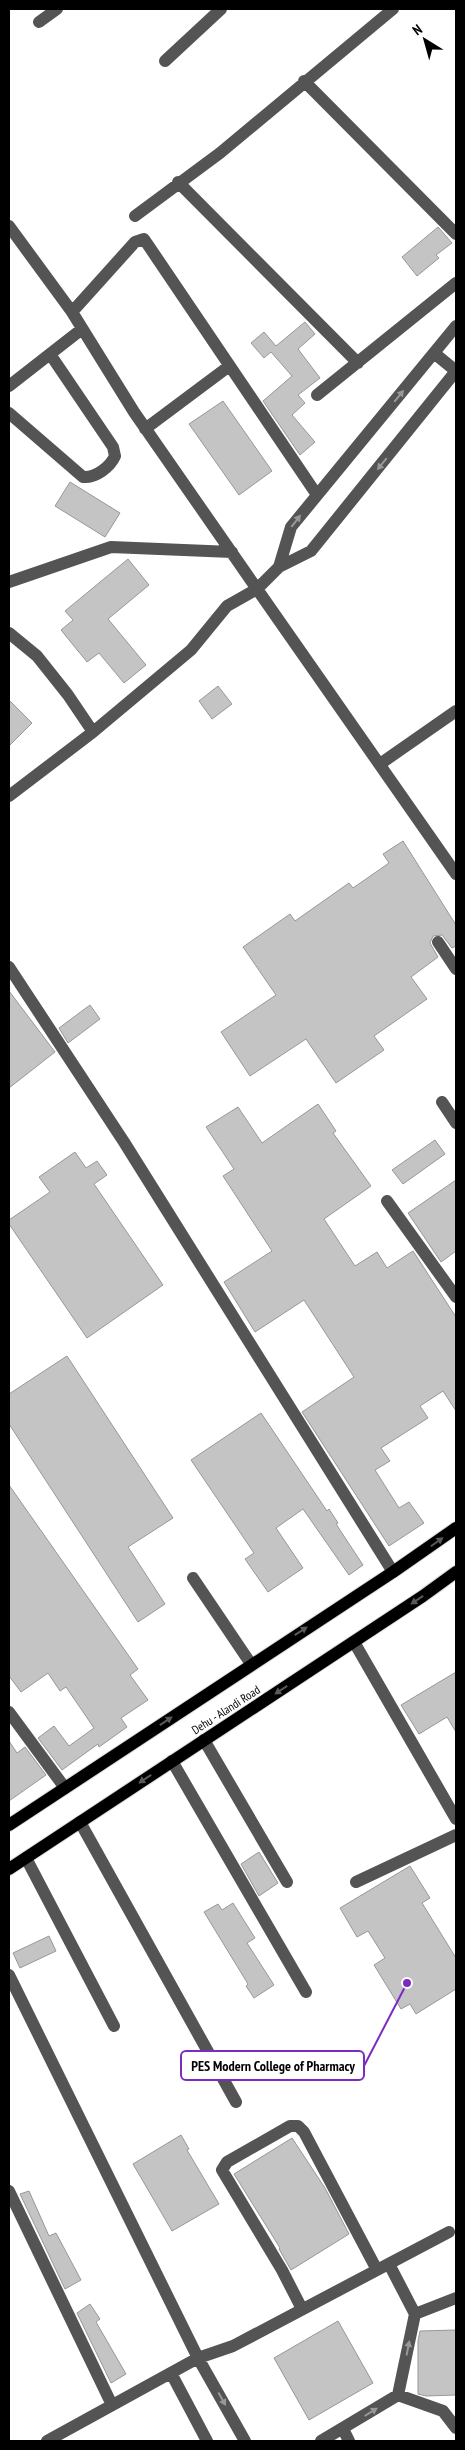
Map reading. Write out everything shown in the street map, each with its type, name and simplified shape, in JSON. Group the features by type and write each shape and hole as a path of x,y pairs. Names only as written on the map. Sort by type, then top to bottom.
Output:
{"main road":[{"name":"Dehu - Alandi Road","path":"9,1825 393,1572 456,1528"},
{"name":"Dehu - Alandi Road","path":"9,1869 354,1642 456,1572"}],"street":[{"path":"39,22 57,9"},
{"path":"165,61 221,9"},
{"path":"136,216 178,182 220,153 392,9"},
{"path":"304,81 456,234"},
{"path":"178,182 358,363"},
{"path":"9,226 72,312 145,429 380,764 454,866"},
{"path":"72,312 135,242 144,239 228,366 317,495"},
{"path":"317,395 456,283"},
{"path":"279,567 291,528 456,326"},
{"path":"9,386 82,329"},
{"path":"9,796 93,732 191,650 227,606 257,589 279,567 311,552 456,371 434,353"},
{"path":"9,413 83,477 90,477 112,463 116,456 113,447 50,354"},
{"path":"145,429 228,366"},
{"path":"9,582 111,547 232,552"},
{"path":"9,633 37,656 68,694 93,732"},
{"path":"380,764 456,712"},
{"path":"438,942 456,969"},
{"path":"9,967 124,1142 393,1572"},
{"path":"442,1102 456,1124"},
{"path":"387,1201 456,1297"},
{"path":"193,1578 251,1664"},
{"path":"354,1642 456,1818"},
{"path":"9,1712 65,1788"},
{"path":"204,1740 287,1882"},
{"path":"172,1761 306,1992"},
{"path":"80,1822 236,2102"},
{"path":"356,1882 456,1835"},
{"path":"26,1858 114,2026"},
{"path":"9,1975 198,2358 245,2441"},
{"path":"302,2309 282,2270 222,2170 227,2162 290,2126 298,2126 304,2132 377,2270"},
{"path":"9,2191 112,2405"},
{"path":"47,2441 66,2437 112,2405 198,2358 233,2346 449,2232"},
{"path":"321,2441 343,2430 398,2395 415,2314 389,2264"},
{"path":"415,2314 456,2298"},
{"path":"170,2373 207,2441"},
{"path":"398,2395 443,2411 456,2428"},
{"path":"343,2430 350,2441"}],"building":[{"path":"438,227 452,243 436,255 439,258 417,276 402,257"},
{"path":"305,322 315,334 298,349 320,378 298,395 305,403 292,415 315,442 300,455 263,401 292,376 271,352 264,358 251,343 264,332 276,346"},
{"path":"223,401 272,471 239,495 189,424"},
{"path":"70,482 120,513 105,537 55,506"},
{"path":"128,559 149,585 108,619 146,665 124,683 99,653 87,662 61,630 73,620 65,611"},
{"path":"218,686 232,704 212,719 199,701"},
{"path":"9,700 32,723 9,746"},
{"path":"403,841 456,925 456,946 452,948 442,935 433,936 430,943 438,957 411,977 427,999 374,1036 384,1050 336,1083 306,1039 250,1076 221,1032 276,995 243,947 290,914 295,921 349,883 353,888 389,863 383,854"},
{"path":"9,991 55,1052 9,1088"},
{"path":"90,1005 100,1019 68,1043 59,1028"},
{"path":"318,1104 336,1131 333,1133 371,1186 324,1219 355,1266 377,1252 387,1268 413,1251 456,1317 456,1411 443,1391 420,1406 428,1418 381,1448 390,1461 375,1470 399,1508 409,1502 424,1523 389,1546 302,1412 354,1377 304,1300 255,1332 224,1282 272,1251 223,1176 234,1169 206,1127 238,1107 262,1143"},
{"path":"435,1140 445,1154 403,1184 392,1170"},
{"path":"75,1152 86,1168 97,1161 107,1175 94,1184 163,1285 87,1338 9,1224 9,1220 50,1192 39,1177"},
{"path":"456,1180 456,1251 441,1262 408,1213"},
{"path":"67,1356 173,1518 128,1547 165,1604 138,1622 9,1424 9,1394"},
{"path":"261,1413 327,1511 329,1509 338,1523 336,1524 363,1565 349,1575 303,1509 276,1528 303,1568 268,1592 245,1559 254,1553 191,1460"},
{"path":"9,1485 138,1669 130,1675 148,1700 121,1718 127,1727 99,1747 98,1744 62,1770 38,1738 54,1726 69,1746 94,1728 66,1687 60,1691 48,1673 21,1692 9,1676"},
{"path":"456,1672 456,1732 447,1717 419,1734 401,1705"},
{"path":"9,1741 17,1753 25,1747 46,1775 9,1801"},
{"path":"259,1852 278,1883 259,1896 241,1864"},
{"path":"410,1866 430,1898 422,1903 456,1958 456,1989 416,2014 410,2004 401,2009 374,1965 385,1958 368,1931 357,1937 340,1908"},
{"path":"233,1903 255,1938 247,1943 274,1985 254,1998 246,1986 248,1984 204,1912 218,1904 222,1910"},
{"path":"49,1936 56,1951 20,1968 13,1953"},
{"path":"181,2135 189,2149 187,2150 219,2204 172,2231 133,2164"},
{"path":"292,2138 325,2188 349,2234 291,2270 280,2248 234,2174"},
{"path":"29,2191 49,2236 56,2233 81,2280 65,2289 20,2194"},
{"path":"90,2304 100,2319 96,2322 126,2374 111,2383 77,2313"},
{"path":"338,2321 373,2383 309,2420 274,2358"},
{"path":"456,2330 456,2395 426,2396 418,2394 418,2341 420,2331"}],"place":[{"name":"PES Modern College of Pharmacy","path":"407,1983"}]}
